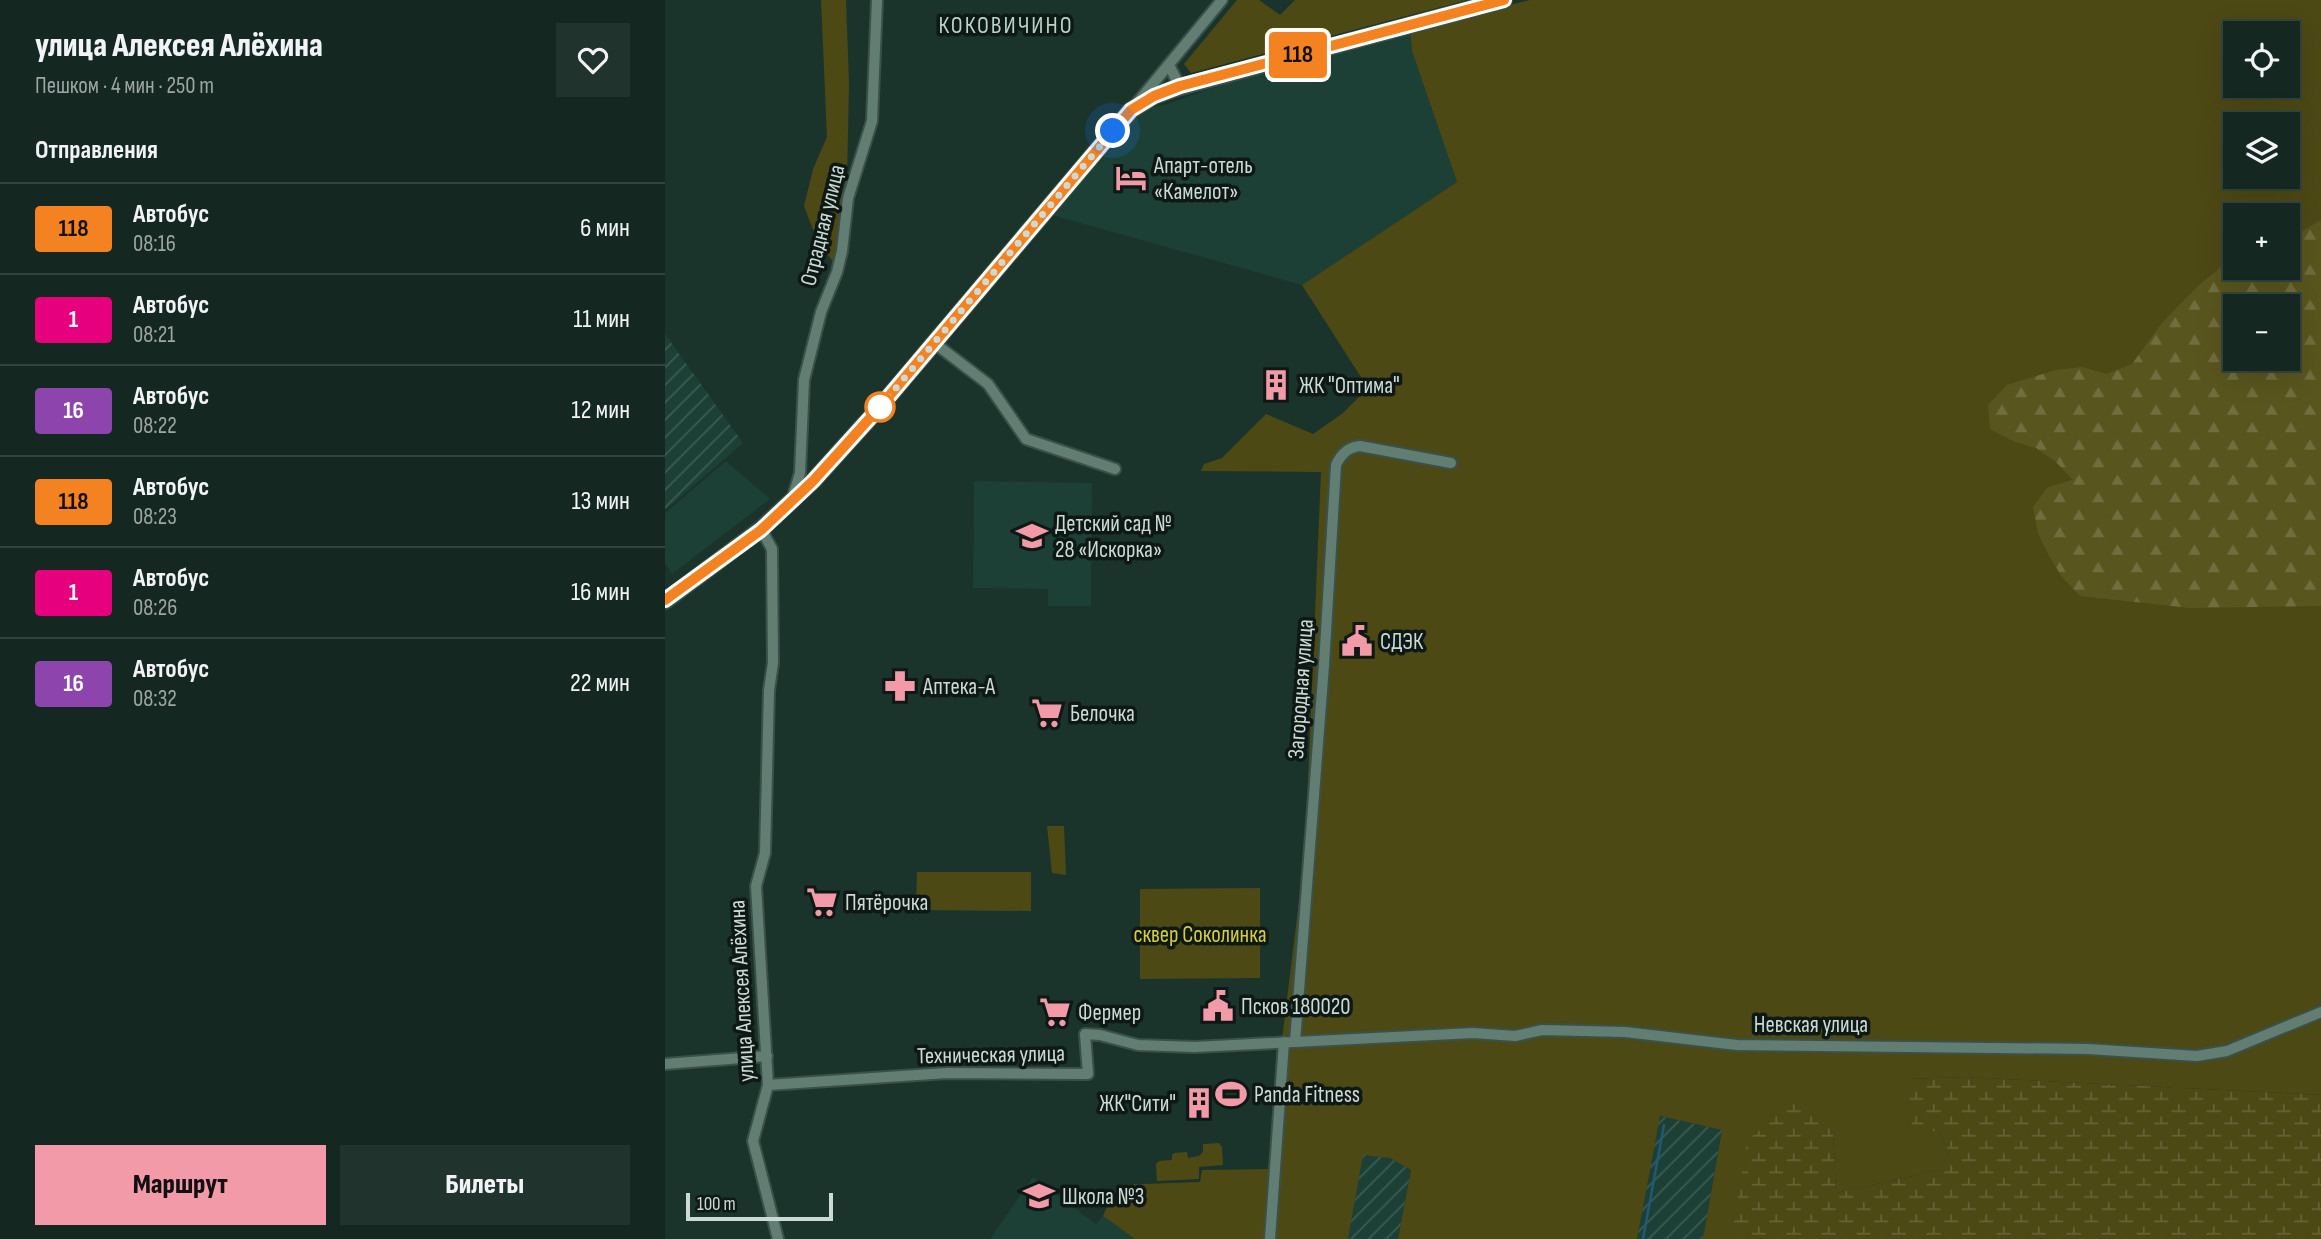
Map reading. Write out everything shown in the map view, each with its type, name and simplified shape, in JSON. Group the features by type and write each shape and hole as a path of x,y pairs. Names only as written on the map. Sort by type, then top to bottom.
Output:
{"street":[{"name":"Отрадная улица","path":"792,500 800,473 804,380 821,312 837,272 848,198 871,121 877,0"},
{"path":"665,601 761,530 847,444 1222,0"},
{"path":"1131,110 1154,96 1180,86 1504,0"},
{"path":"1169,65 1180,86"},
{"path":"933,342 988,384 1026,439 1115,469"},
{"name":"Загородная улица","path":"1270,1239 1324,665 1336,465 1341,455 1360,446 1451,463"},
{"name":"улица Алексея Алёхина","path":"761,530 772,549 773,663 769,690 765,853 756,886 768,1085 753,1141 778,1239"},
{"name":"Невская улица","path":"1290,1042 1473,1033 1515,1036 1542,1030 1625,1031 1737,1045 2075,1048 2197,1056 2227,1051 2321,1013"},
{"name":"Техническая улица","path":"768,1085 947,1073 1088,1074 1085,1034 1157,1047 1290,1042"},
{"path":"665,1064 767,1056"}],"shaded area":[{"path":"1410,30 1412,51 1457,182 1302,285 1052,215 1141,110 1167,104 1293,60"},
{"path":"665,334 743,443 665,510"},
{"path":"726,461 770,499 672,574 665,563 665,513"},
{"name":"Детский сад № 28 «Искорка»","path":"974,481 1092,483 1091,606 1048,606 1048,589 973,588"},
{"path":"1659,1116 1722,1130 1703,1239 1637,1239"},
{"path":"1363,1154 1390,1158 1411,1170 1398,1239 1348,1239"},
{"name":"Школа №3","path":"1033,1177 1096,1224 1103,1216 1135,1239 990,1239"}],"green space":[{"path":"821,0 846,0 849,83 847,179 834,263 817,240 804,206 813,169 827,137"},
{"path":"1237,0 1259,0 1280,15 1295,0 1467,0 1191,73 1184,64"},
{"path":"1530,0 2321,0 2321,1095 1964,1077 1908,1079 1949,1153 1939,1170 1836,1193 1833,1130 1753,1239 1703,1239 1722,1130 1660,1116 1637,1239 1398,1239 1411,1170 1390,1158 1363,1155 1348,1239 1135,1239 1103,1216 1117,1185 1200,1182 1202,1170 1270,1169 1281,1048 1305,852 1321,472 1201,471 1204,464 1222,458 1266,414 1313,434 1343,413 1368,388 1302,285 1457,182 1412,51 1410,30"},
{"path":"2321,220 2321,606 2190,608 2080,596 2062,577 2049,556 2038,533 2033,507 2048,487 2073,480 2056,462 2036,448 2013,441 1990,429 1988,405 2007,385 2056,370 2082,367 2107,374 2132,364 2162,323 2223,265 2223,280 2300,280 2300,232"},
{"path":"1047,826 1064,826 1066,875 1052,873"},
{"path":"917,872 1031,872 1031,911 916,910"},
{"name":"сквер Соколинка","path":"1260,888 1260,978 1140,979 1140,889"},
{"path":"1964,1077 2321,1095 2321,1239 1731,1239 1747,1140 1774,1119 1785,1096 1833,1130 1836,1193 1939,1170 1949,1153 1940,1133 1912,1126 1908,1079"},
{"path":"1219,1143 1222,1147 1223,1165 1199,1167 1199,1179 1157,1181 1156,1164 1159,1161 1172,1160 1174,1153 1187,1152 1188,1158 1199,1156 1203,1152 1203,1144"}],"waterway":[{"path":"1643,1239 1664,1125"}],"bus line":[{"name":"118","path":"665,600 761,530 813,481 879,408 1131,110 1142,102 1180,86 1504,0"}],"place":[{"name":"Апарт-отель «Камелот»","path":"1131,178"},
{"name":"ЖК \"Оптима\"","path":"1276,385"},
{"name":"Детский сад № 28 «Искорка»","path":"1032,536"},
{"name":"СДЭК","path":"1357,641"},
{"name":"Аптека-А","path":"900,686"},
{"name":"Белочка","path":"1047,713"},
{"name":"Пятёрочка","path":"822,902"},
{"name":"Псков 180020","path":"1218,1006"},
{"name":"Фермер","path":"1055,1012"},
{"name":"Panda Fitness","path":"1231,1094"},
{"name":"ЖК\"Сити\"","path":"1199,1103"},
{"name":"Школа №3","path":"1039,1196"}],"district":[{"name":"КОКОВИЧИНО","path":"1006,25"}],"route":[{"path":"880,407 1113,131"}]}
